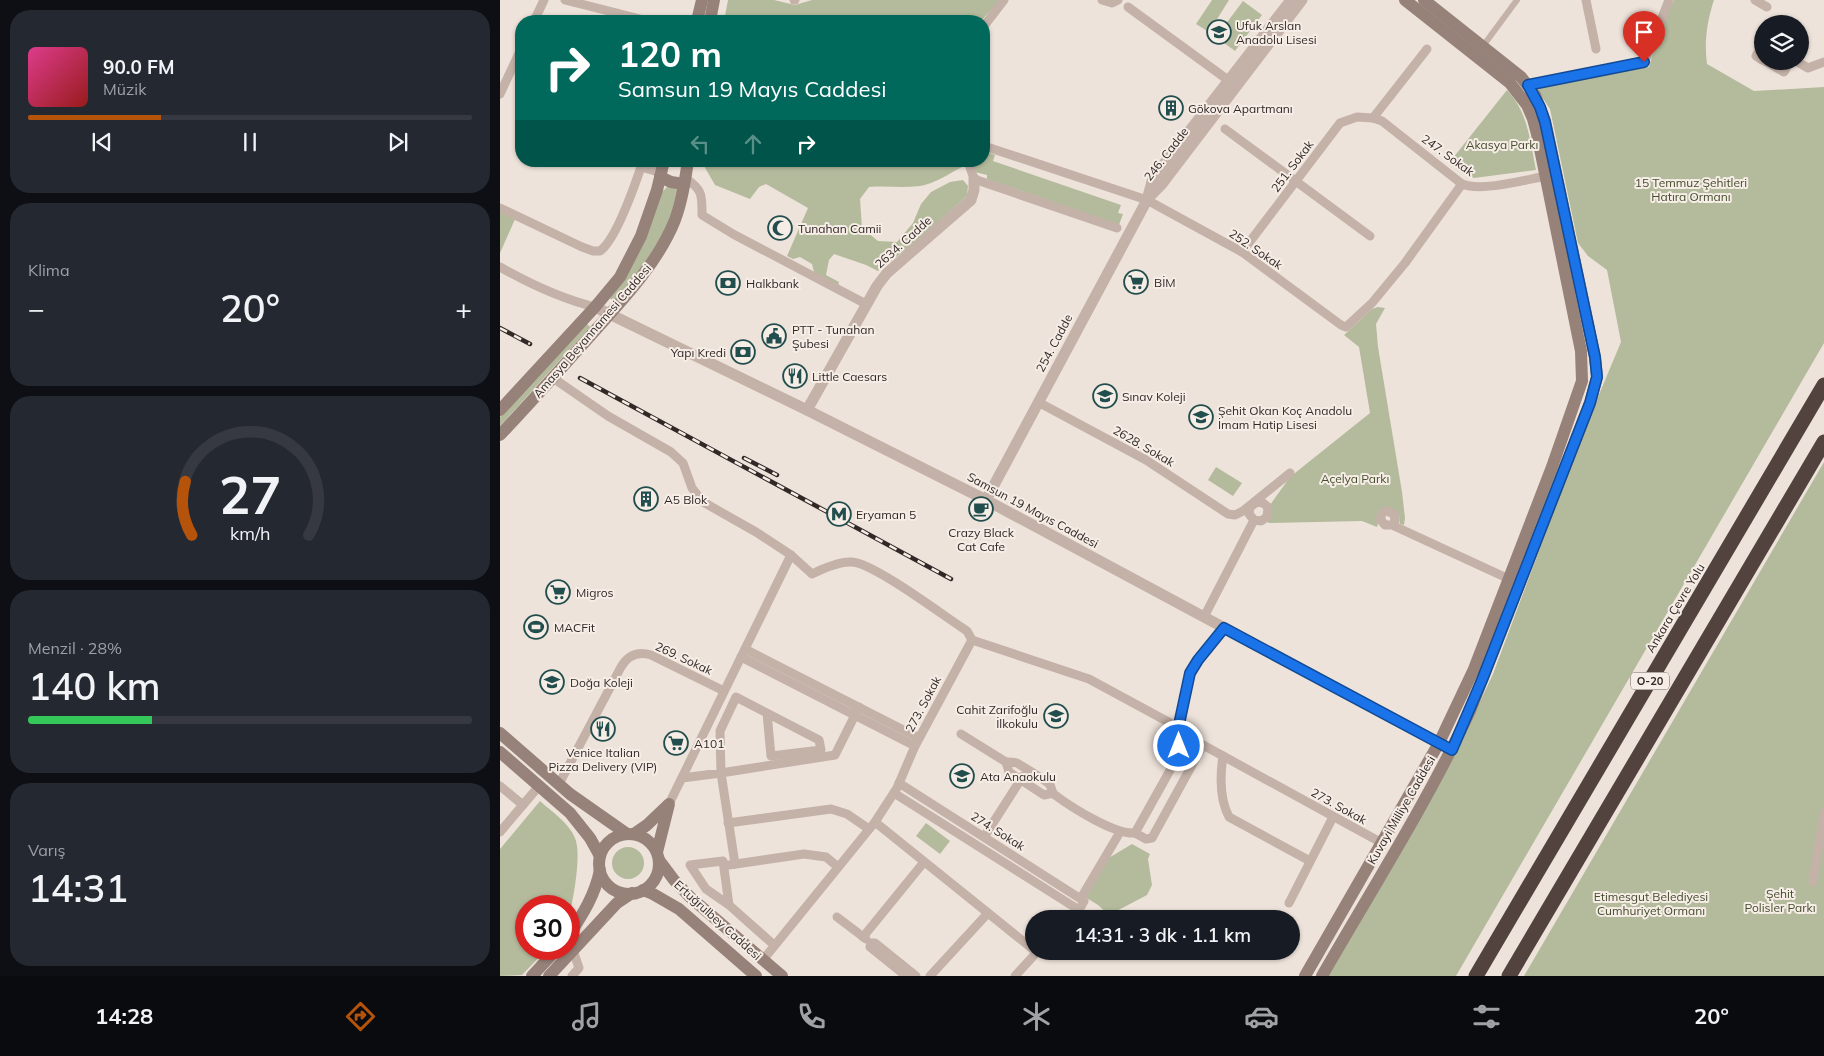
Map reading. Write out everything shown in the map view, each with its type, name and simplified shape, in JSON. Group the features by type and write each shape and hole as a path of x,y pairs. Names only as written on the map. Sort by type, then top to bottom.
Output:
{"highway":[{"name":"Ankara Çevre Yolu","path":"1476,976 1824,386"},
{"name":"O-20","path":"1508,976 1824,442"}],"main road":[{"path":"698,15 702,0"},
{"path":"711,15 714,0"},
{"name":"Kuvayi Milliye Caddesi","path":"1322,976 1452,750 1482,680 1594,393 1597,377 1595,357 1546,176 1534,119 1527,105 1515,88 1492,68 1405,0"},
{"name":"Kuvayi Milliye Caddesi","path":"1305,976 1439,743 1474,669 1552,467 1582,381 1581,351 1573,280 1545,122 1540,107 1528,85 1521,77 1424,0"},
{"name":"Amasya Beyannamesi Caddesi","path":"500,410 595,307 620,277 631,257 649,214 662,169"},
{"name":"Amasya Beyannamesi Caddesi","path":"500,435 553,378 634,285 666,240 681,202 686,174"},
{"path":"500,733 559,784 630,834 647,839 658,856"},
{"path":"500,752 570,813 590,838 600,856 600,870 592,896 580,919"},
{"path":"600,856 609,842 616,837 630,834 647,825 669,804"},
{"path":"580,943 617,903 650,885 656,878 659,869 658,856 669,804"},
{"name":"Ertuğrulbey Caddesi","path":"658,856 674,880 690,897 782,976"},
{"path":"600,870 608,885 624,893 638,892"},
{"name":"Ertuğrulbey Caddesi","path":"638,892 653,894 679,909 756,976"},
{"path":"532,976 547,960"},
{"path":"549,976 564,960"}],"street":[{"path":"537,15 544,0"},
{"path":"565,0 624,15"},
{"path":"990,18 1004,0"},
{"path":"1102,0 1112,3 1118,0"},
{"name":"246. Cadde","path":"1147,200 1153,178 1291,0"},
{"name":"246. Cadde","path":"1147,200 1162,184 1302,0"},
{"path":"1483,46 1517,0"},
{"path":"1586,0 1596,49"},
{"path":"1528,85 1642,63 1647,56 1669,0"},
{"path":"1755,0 1767,8"},
{"path":"1128,7 1228,80"},
{"path":"1374,118 1427,48"},
{"path":"500,94 515,62"},
{"path":"1809,68 1824,62"},
{"name":"251. Sokak","path":"1242,252 1340,123 1357,117 1374,118"},
{"name":"247. Sokak","path":"1374,118 1392,128 1462,184 1474,188 1546,176"},
{"path":"1225,129 1370,236"},
{"name":"252. Sokak","path":"990,148 1147,200 1242,252 1346,327 1372,303 1405,263 1462,184"},
{"path":"500,208 582,247 593,251 600,251 610,241 641,167"},
{"path":"970,167 974,179 1117,228"},
{"path":"686,174 702,194 702,215 733,234 866,304"},
{"name":"2634. Cadde","path":"807,410 866,304 887,273 971,200 974,190 974,179"},
{"name":"254. Cadde","path":"986,500 1147,200"},
{"path":"500,267 515,276 574,302 595,307"},
{"name":"Samsun 19 Mayıs Caddesi","path":"595,307 986,500 1452,750"},
{"path":"553,378 608,416 670,452 683,463 692,488 703,502 756,532 790,555 812,574 827,567 849,562 861,564 888,578 967,631 972,640 1089,679 1178,729"},
{"name":"2628. Sokak","path":"1038,402 1146,460 1228,514 1235,515 1254,503"},
{"path":"1254,503 1263,503 1268,511 1264,519 1254,520 1250,516 1249,510 1254,503 1290,473"},
{"path":"1204,617 1254,520"},
{"path":"1392,525 1509,579"},
{"path":"669,804 790,555"},
{"path":"1134,833 1178,756 1178,729 1190,673 1224,628"},
{"name":"273. Sokak","path":"763,960 872,825 894,793 917,742 972,640"},
{"name":"269. Sokak","path":"559,784 628,657 644,653 651,655 724,691"},
{"path":"743,653 917,742"},
{"path":"735,864 720,773 720,731 736,697 767,713 819,740 821,750 771,756 767,713"},
{"path":"682,778 835,755 857,711"},
{"path":"961,734 1006,762 1015,762 1050,785 1053,793 1096,820 1120,832 1134,833 1146,839 1152,838 1203,745 1190,741 1179,746"},
{"name":"273. Sokak","path":"1203,745 1382,843"},
{"path":"1223,756 1220,778 1226,811 1229,817 1310,861"},
{"path":"1006,762 1009,772 1021,780 1044,795 1053,793"},
{"path":"984,836 1027,770"},
{"name":"274. Sokak","path":"899,783 1082,899"},
{"path":"500,786 522,805"},
{"path":"500,832 539,786"},
{"name":"274. Sokak","path":"894,793 1078,910"},
{"path":"728,823 831,809 847,814 872,825 924,862 1025,942"},
{"path":"1813,882 1824,813"},
{"path":"1289,903 1333,816"},
{"path":"1078,910 1082,899 1120,832"},
{"path":"724,866 804,854 826,857 838,867"},
{"path":"729,905 723,861 690,865 706,889 729,905 774,945"},
{"path":"867,940 924,862"},
{"path":"930,976 988,913"},
{"path":"837,916 867,940 875,942 916,976"},
{"path":"867,940 870,946 906,976"},
{"path":"572,976 579,968 577,960"},
{"path":"1014,976 1028,960"}],"green space":[{"path":"728,0 774,0 795,5 812,0 1000,0 986,15 725,15"},
{"path":"1212,0 1229,0 1209,32 1196,24"},
{"name":"15 Temmuz Şehitleri Hatıra Ormanı","path":"1674,0 1714,0 1707,32 1707,64 1754,91 1824,87 1824,343 1456,976 1328,976 1456,753 1493,674 1585,428 1621,342 1607,270 1588,256 1578,243 1550,109 1538,91 1541,86 1649,67 1660,30"},
{"path":"1243,1 1262,15 1235,51 1216,37"},
{"name":"Akasya Parkı","path":"1507,90 1524,117 1536,170 1474,178 1463,174 1449,163"},
{"path":"990,153 995,155 993,161 1121,205 1118,213 1123,214 1119,225 987,179 987,175 975,172 974,167 990,167"},
{"path":"705,167 962,167 939,180 924,185 869,187 860,199 862,228 878,241 897,242 913,223 921,204 931,192 950,182 963,180 968,186 967,196 912,245 878,271 834,254 829,260 826,275 839,282 838,286 814,272 812,264 800,257 793,259 787,256 808,208 766,184 759,187 750,199 715,185"},
{"path":"668,186 677,190 668,227 636,276 613,302 610,298 662,192"},
{"path":"500,210 516,217 500,253"},
{"name":"Açelya Parkı","path":"1378,307 1385,308 1376,324 1378,347 1402,492 1404,525 1400,524 1399,516 1392,510 1376,520 1377,527 1362,521 1269,523 1266,521 1270,505 1290,477 1370,413 1359,347 1344,335 1372,309"},
{"path":"586,323 590,327 500,426 500,417"},
{"name":"Etimesgut Belediyesi Cumhuriyet Ormanı","path":"1824,462 1824,976 1524,976"},
{"path":"1216,467 1242,483 1233,496 1208,480"},
{"path":"540,801 569,827 577,845 578,855 574,895 515,895 515,960 536,960 522,975 500,976 500,849"},
{"path":"926,823 950,841 940,854 916,836"},
{"path":"1132,844 1150,854 1148,859 1152,885 1147,895 1118,910 1104,910 1085,897 1107,859"},
{"path":"628,847 634,848 639,852 643,857 643,869 639,874 634,878 628,879 622,878 617,874 613,869 612,863 613,857 617,852 622,848"}],"railway":[{"path":"500,328 530,344"},
{"path":"580,378 951,579"},
{"path":"744,458 777,475"}],"place":[{"name":"Ufuk Arslan Anadolu Lisesi","path":"1219,32"},
{"name":"Gökova Apartmanı","path":"1171,108"},
{"name":"Tunahan Camii","path":"780,228"},
{"name":"BİM","path":"1136,282"},
{"name":"Halkbank","path":"728,283"},
{"name":"PTT - Tunahan Şubesi","path":"774,336"},
{"name":"Yapı Kredi","path":"743,352"},
{"name":"Little Caesars","path":"795,376"},
{"name":"Sınav Koleji","path":"1105,396"},
{"name":"Şehit Okan Koç Anadolu İmam Hatip Lisesi","path":"1201,417"},
{"name":"A5 Blok","path":"646,499"},
{"name":"Crazy Black Cat Cafe","path":"981,509"},
{"name":"Eryaman 5","path":"839,514"},
{"name":"Migros","path":"558,592"},
{"name":"MACFit","path":"536,627"},
{"name":"Doğa Koleji","path":"552,682"},
{"name":"Cahit Zarifoğlu İlkokulu","path":"1056,716"},
{"name":"Venice Italian Pizza Delivery (VIP)","path":"603,729"},
{"name":"A101","path":"676,743"},
{"name":"Ata Anaokulu","path":"962,776"}],"route":[{"path":"1179,746 1178,729 1190,673 1224,628 1452,750 1470,711 1594,393 1597,377 1595,357 1545,122 1540,107 1528,85 1644,62"}],"park label":[{"name":"Şehit Polisler Parkı","path":"1780,900"}]}
